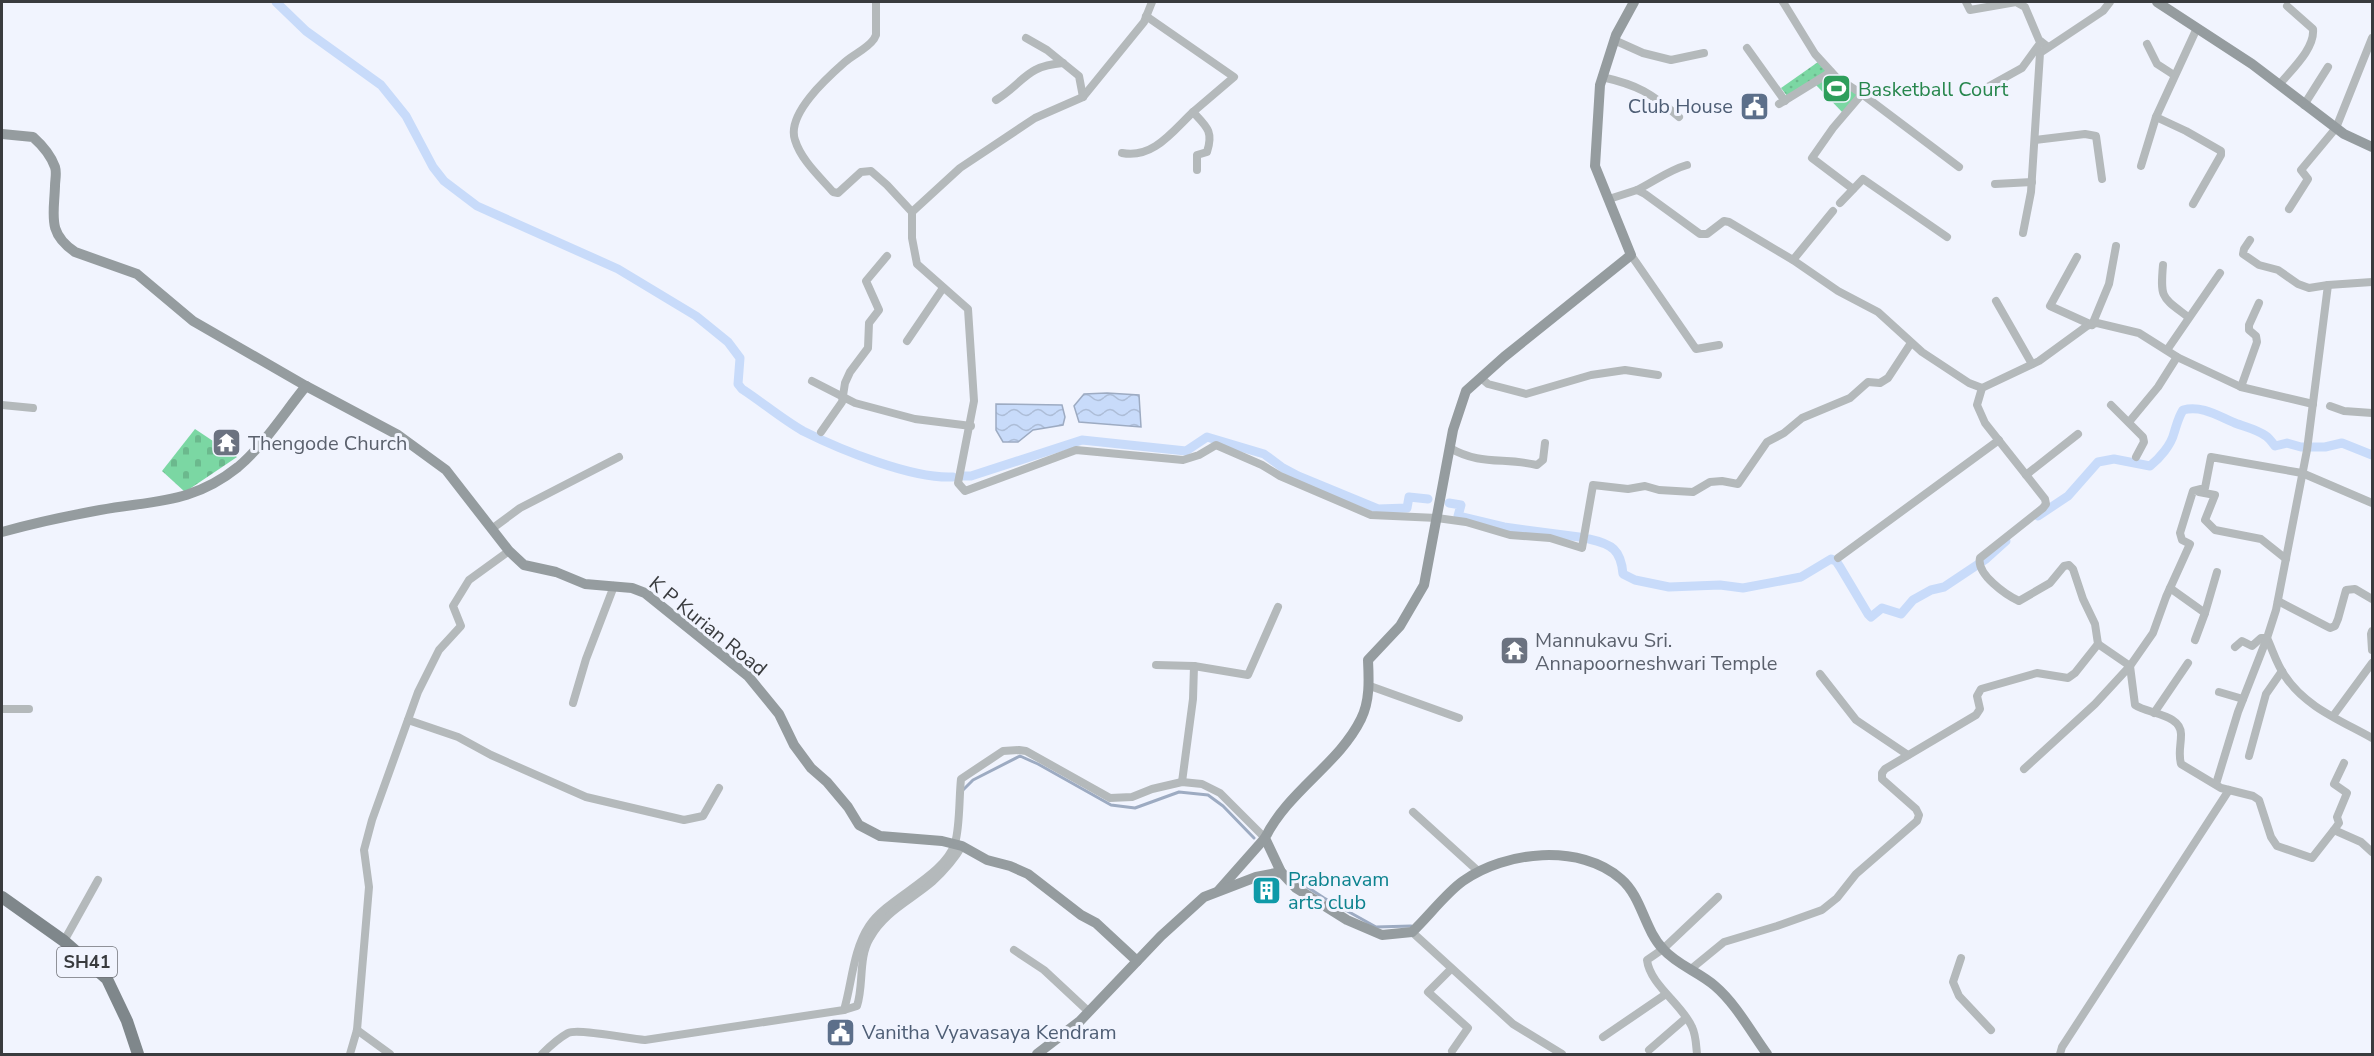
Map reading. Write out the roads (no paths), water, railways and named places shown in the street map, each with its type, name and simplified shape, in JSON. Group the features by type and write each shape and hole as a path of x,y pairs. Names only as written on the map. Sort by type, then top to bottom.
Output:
{"main road":[{"name":"SH41","path":"2,897 64,941 107,979 127,1021 138,1054"}],"street":[{"path":"876,2 874,39 833,72 817,89 797,120 794,139 806,161 833,192 838,193 863,171 871,171 887,185 912,212 912,238 917,264 968,309 974,401 971,426 958,483 965,491 1076,450 1183,460 1199,455 1216,445 1262,465 1280,476 1371,515 1438,514 1510,534 1551,538 1582,548 1593,485 1628,489 1645,486 1659,490 1693,492 1710,482 1722,481 1738,484 1767,442 1784,433 1802,418 1850,398 1868,382 1880,383 1888,378 1911,343"},
{"path":"912,212 960,168 1035,118 1083,97 1144,22 1152,2"},
{"path":"1634,2 1614,40 1600,85 1595,166 1631,255 1696,349 1719,345"},
{"path":"1783,2 1815,54 1831,72 1959,167"},
{"path":"1966,2 1970,10 2016,2 2025,7 2041,42 2048,47"},
{"path":"2023,233 2032,182 2040,53 2103,11 2110,2"},
{"path":"2157,2 2197,27 2336,128 2373,147"},
{"path":"2279,85 2310,46 2314,37 2313,29 2287,6"},
{"path":"1122,153 1135,156 1150,150 1234,77 1146,16"},
{"path":"2141,166 2156,117 2197,27"},
{"path":"1026,38 1047,50 1079,76 1083,97"},
{"path":"2289,208 2308,179 2301,170 2336,128 2372,38"},
{"path":"1614,40 1643,53 1671,60 1704,53"},
{"path":"1984,89 2022,68 2041,42"},
{"path":"2146,44 2157,64 2174,75"},
{"path":"1747,48 1782,102 1831,72"},
{"path":"996,100 1015,88 1028,73 1045,65 1063,63"},
{"path":"2304,105 2328,67"},
{"path":"1602,77 1625,82 1651,93 1678,117"},
{"path":"1853,189 1812,158 1833,128 1862,94"},
{"path":"1193,112 1208,128 1211,140 1207,152 1197,155 1197,170"},
{"path":"2156,117 2221,151 2221,155 2193,204"},
{"name":"K P Kurian Road","path":"2,134 33,137 49,156 56,173 53,225 58,238 69,248 137,274 193,321 306,386 398,435 435,460 446,470 509,551 524,565 556,572 585,584 632,588 645,593 748,676 779,714 794,745 811,768 827,782 848,807 859,825 880,836 958,845 987,860 1028,874 1081,915 1096,923 1137,961"},
{"path":"2034,140 2085,134 2096,136 2102,179"},
{"path":"1609,199 1637,190 1654,182 1670,170 1687,165"},
{"path":"1840,203 1863,179 1947,237"},
{"path":"1995,184 2032,182"},
{"path":"1637,190 1700,234 1707,234 1724,221 1729,222 1838,291 1878,312 1911,343 1969,383 1982,388 2032,364 2097,323 2139,333 2177,357 2241,387 2313,404"},
{"path":"1792,260 1833,211"},
{"path":"2250,240 2243,254 2259,265 2278,270 2298,284 2309,288 2373,282"},
{"path":"2092,325 2109,285 2116,246"},
{"path":"1218,890 1265,838 1272,824 1302,787 1345,744 1362,718 1370,686 1368,660 1400,626 1424,585 1453,430 1467,391 1504,357 1631,255"},
{"path":"821,432 842,402 850,372 868,348 869,323 879,310 866,281 887,256"},
{"path":"2077,257 2050,306 2092,325"},
{"path":"2163,265 2162,284 2165,299 2188,317"},
{"path":"2167,350 2220,273"},
{"path":"2216,784 2242,699 2267,638 2278,601 2307,447 2328,285"},
{"path":"907,340 943,288"},
{"path":"1996,301 2032,364"},
{"path":"2241,387 2257,342 2256,336 2249,330 2248,325 2259,303"},
{"path":"2129,422 2158,387 2177,357"},
{"path":"1481,378 1488,384 1526,394 1560,383 1625,370 1658,375"},
{"path":"812,381 855,403 915,419 971,426"},
{"path":"2,532 101,510 175,500 190,495 238,467 257,448 306,386"},
{"path":"1691,969 1724,942 1822,910 1837,898 1856,874 1917,821 1919,815 1916,809 1882,779 1882,773 1885,769 1976,715 1980,709 1977,696 1981,689 2037,673 2068,678 2075,673 2098,644 2095,624 2083,599 2073,569 2069,565 2064,566 2050,583 2019,601 1996,586 1979,564 1980,558 2046,504 1985,423 1977,405 1982,388"},
{"path":"2,405 33,408"},
{"path":"2111,405 2144,437 2144,442 2136,457"},
{"path":"2330,406 2344,411 2373,412"},
{"path":"2026,475 2078,434"},
{"path":"1838,558 1999,441"},
{"path":"1450,448 1466,457 1537,465 1542,460 1545,443"},
{"path":"493,528 520,508 619,457"},
{"path":"2193,491 2205,489 2211,457 2302,472 2373,503"},
{"path":"2193,491 2215,495 2205,520 2212,528 2261,539 2286,559"},
{"path":"2024,769 2095,704 2130,666 2153,633 2190,544 2180,536 2193,491"},
{"path":"350,1054 357,1030 369,887 364,850 372,820 418,692 439,650 461,626 453,606 469,580 509,551"},
{"path":"2195,640 2217,572"},
{"path":"573,703 586,658 614,586"},
{"path":"2170,588 2205,613"},
{"path":"2278,601 2330,628 2335,626 2338,619 2346,590 2355,589 2373,599"},
{"path":"1156,665 1194,666 1248,675 1278,607"},
{"path":"2373,631 2371,634 2373,651"},
{"path":"2235,647 2242,641 2252,645 2261,638 2267,638"},
{"path":"2267,638 2282,671 2292,686 2318,708 2373,738"},
{"path":"2098,644 2130,666"},
{"path":"2154,713 2188,663"},
{"path":"2333,716 2373,663"},
{"path":"1182,782 1193,699 1194,666"},
{"path":"2130,666 2135,705 2171,719 2180,728 2181,764 2216,784 2259,800 2271,837 2277,846 2288,852 2312,858 2339,823 2337,817 2347,793 2334,784 2344,763"},
{"path":"2249,756 2266,694 2282,671"},
{"path":"1820,674 1856,720 1908,755"},
{"path":"1370,686 1459,718"},
{"path":"2219,692 2242,699"},
{"path":"2,709 28,709"},
{"path":"408,720 458,737 586,797 684,820 703,816 719,788"},
{"path":"542,1054 570,1032 587,1031 623,1039 645,1040 844,1010 857,1006 864,956 869,939 882,920 932,882 953,861 958,845 961,779 1003,751 1026,751 1110,798 1132,797 1152,789 1182,782 1202,784 1220,793 1265,838 1281,872 1296,888 1347,920 1382,935 1412,932 1460,882 1497,862 1547,855 1589,860 1607,868 1622,880 1635,897 1663,949 1717,987 1767,1054"},
{"path":"2060,1054 2062,1047 2229,790"},
{"path":"1413,812 1478,871"},
{"path":"2334,830 2361,842 2373,852"},
{"path":"844,1010 856,957 868,926 882,911 926,878 958,845"},
{"path":"1037,1054 1080,1021 1137,961 1204,897 1256,877 1281,872"},
{"path":"64,941 98,880"},
{"path":"1697,1054 1691,1025 1666,994 1648,966 1647,960 1663,949 1718,897"},
{"path":"1412,932 1513,1024 1562,1054"},
{"path":"1014,950 1044,970 1088,1011"},
{"path":"1961,958 1953,982 1959,996 1992,1030"},
{"path":"1451,969 1428,992 1468,1028 1452,1051"},
{"path":"1603,1037 1666,994"},
{"path":"1648,1050 1686,1018"},
{"path":"357,1030 390,1054"}],"water":[{"path":"1084,394 1139,395 1141,427 1079,422 1074,406"},
{"path":"996,404 1062,405 1065,417 1063,425 1033,430 1018,442 1003,442 996,430"}],"waterway":[{"path":"276,2 306,31 381,85 406,116 433,167 444,181 477,206 618,269 696,316 728,342 740,358 738,384 742,389 803,431 877,462 918,473 953,477"},
{"path":"2038,516 2068,496 2098,462 2114,459 2150,466 2173,438 2183,410 2197,409 2210,412 2258,432 2267,437 2275,446 2287,443 2301,447 2325,447 2342,443 2372,455"},
{"path":"964,476 971,476 1082,440 1186,451 1207,437 1264,454 1298,476 1378,509 1407,508 1409,497 1428,499"},
{"path":"1449,503 1461,505 1458,516 1504,527 1579,537"},
{"path":"1589,539 1604,543 1614,549 1620,559 1623,574 1635,580 1669,587 1720,585 1743,588 1801,577 1831,559 1836,561 1871,617 1882,608 1901,614 1913,600 1931,590 1944,587 1986,559 2006,541"},
{"path":"963,790 973,780 1020,756 1111,805 1135,808 1179,792 1208,795 1223,806 1254,838"},
{"path":"1292,877 1376,927 1411,926"}],"place":[{"name":"Basketball Court","path":"1837,89"},
{"name":"Club House","path":"1754,106"},
{"name":"Thengode Church","path":"227,443"},
{"name":"Mannukavu Sri. Annapoorneshwari Temple","path":"1514,651"},
{"name":"Prabnavam arts club","path":"1267,890"},
{"name":"Vanitha Vyavasaya Kendram","path":"841,1032"}]}
